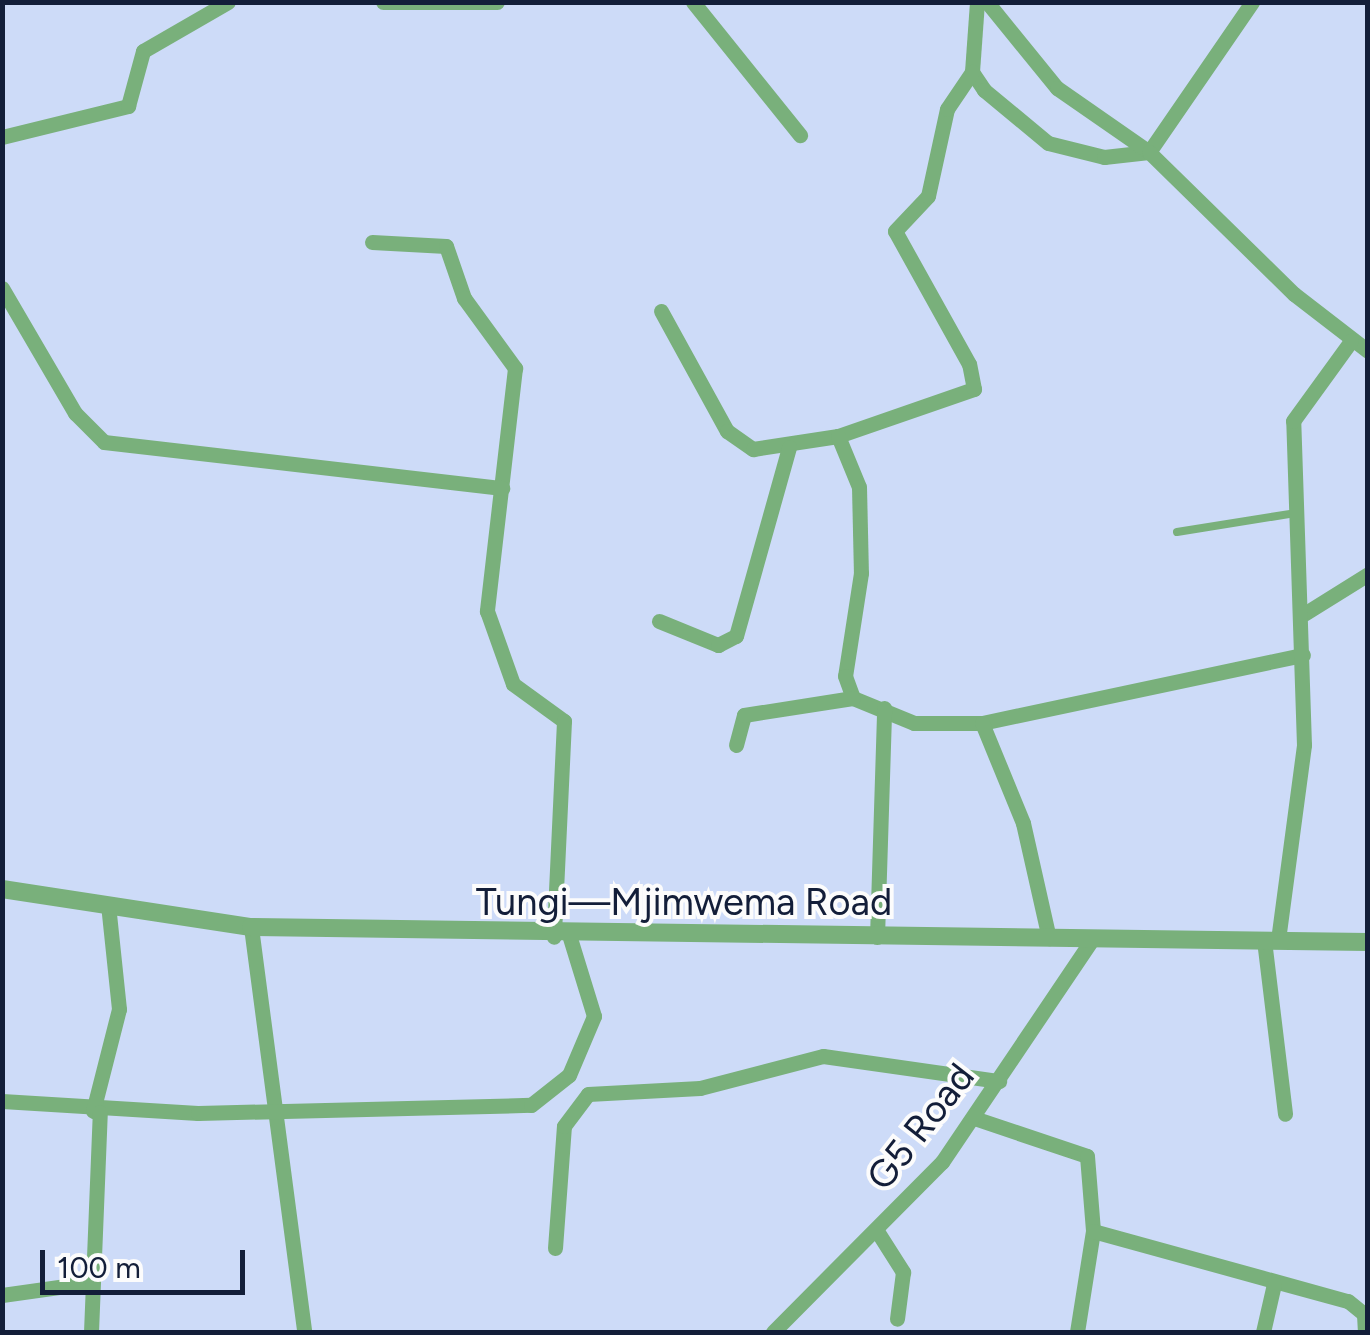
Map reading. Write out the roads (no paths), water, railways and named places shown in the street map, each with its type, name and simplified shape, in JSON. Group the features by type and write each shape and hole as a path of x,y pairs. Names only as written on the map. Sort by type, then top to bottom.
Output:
{"street":[{"path":"2,136 128,106 143,51 228,2"},
{"path":"383,2 497,2"},
{"path":"693,2 800,135"},
{"path":"661,311 736,442 790,447 838,436 976,384 895,231 928,196 946,109 972,72 977,2"},
{"path":"986,2 1057,88 1149,152 1351,341 1368,350"},
{"path":"1149,152 1252,2"},
{"path":"972,72 1068,152 1149,152"},
{"path":"2,1101 97,1112 276,1107 372,1114 544,1100 569,1075 594,1016 562,937 565,731 558,712 513,684 494,646 487,611 502,488 511,355 478,322 446,246 372,242"},
{"path":"2,288 74,413 104,442 502,488"},
{"path":"1284,1114 1271,940 1297,836 1304,614 1296,405 1351,341"},
{"path":"838,436 860,487 861,573 845,676 853,698"},
{"path":"659,621 718,645 736,636 790,447"},
{"path":"1304,614 1368,574"},
{"path":"736,745 744,715 853,698 914,723 982,723 1303,655"},
{"path":"877,937 884,708"},
{"path":"982,723 1028,838 1049,938"},
{"name":"Tungi—Mjimwema Road","path":"2,890 251,928 562,937 1368,942"},
{"path":"91,1332 87,1282 97,1112 120,995 108,905"},
{"path":"251,928 304,1332"},
{"name":"G5 Road","path":"773,1332 877,1231 974,1118 1092,940"},
{"path":"555,1248 564,1126 588,1094 700,1088 822,1056 999,1081"},
{"path":"974,1118 1087,1156 1094,1230 1077,1332"},
{"path":"1094,1230 1274,1284 1348,1301 1364,1314 1365,1332"},
{"path":"877,1231 903,1272 897,1319"},
{"path":"2,1295 87,1282"},
{"path":"1263,1332 1274,1284"}],"lane":[{"path":"1177,532 1301,512"}]}
